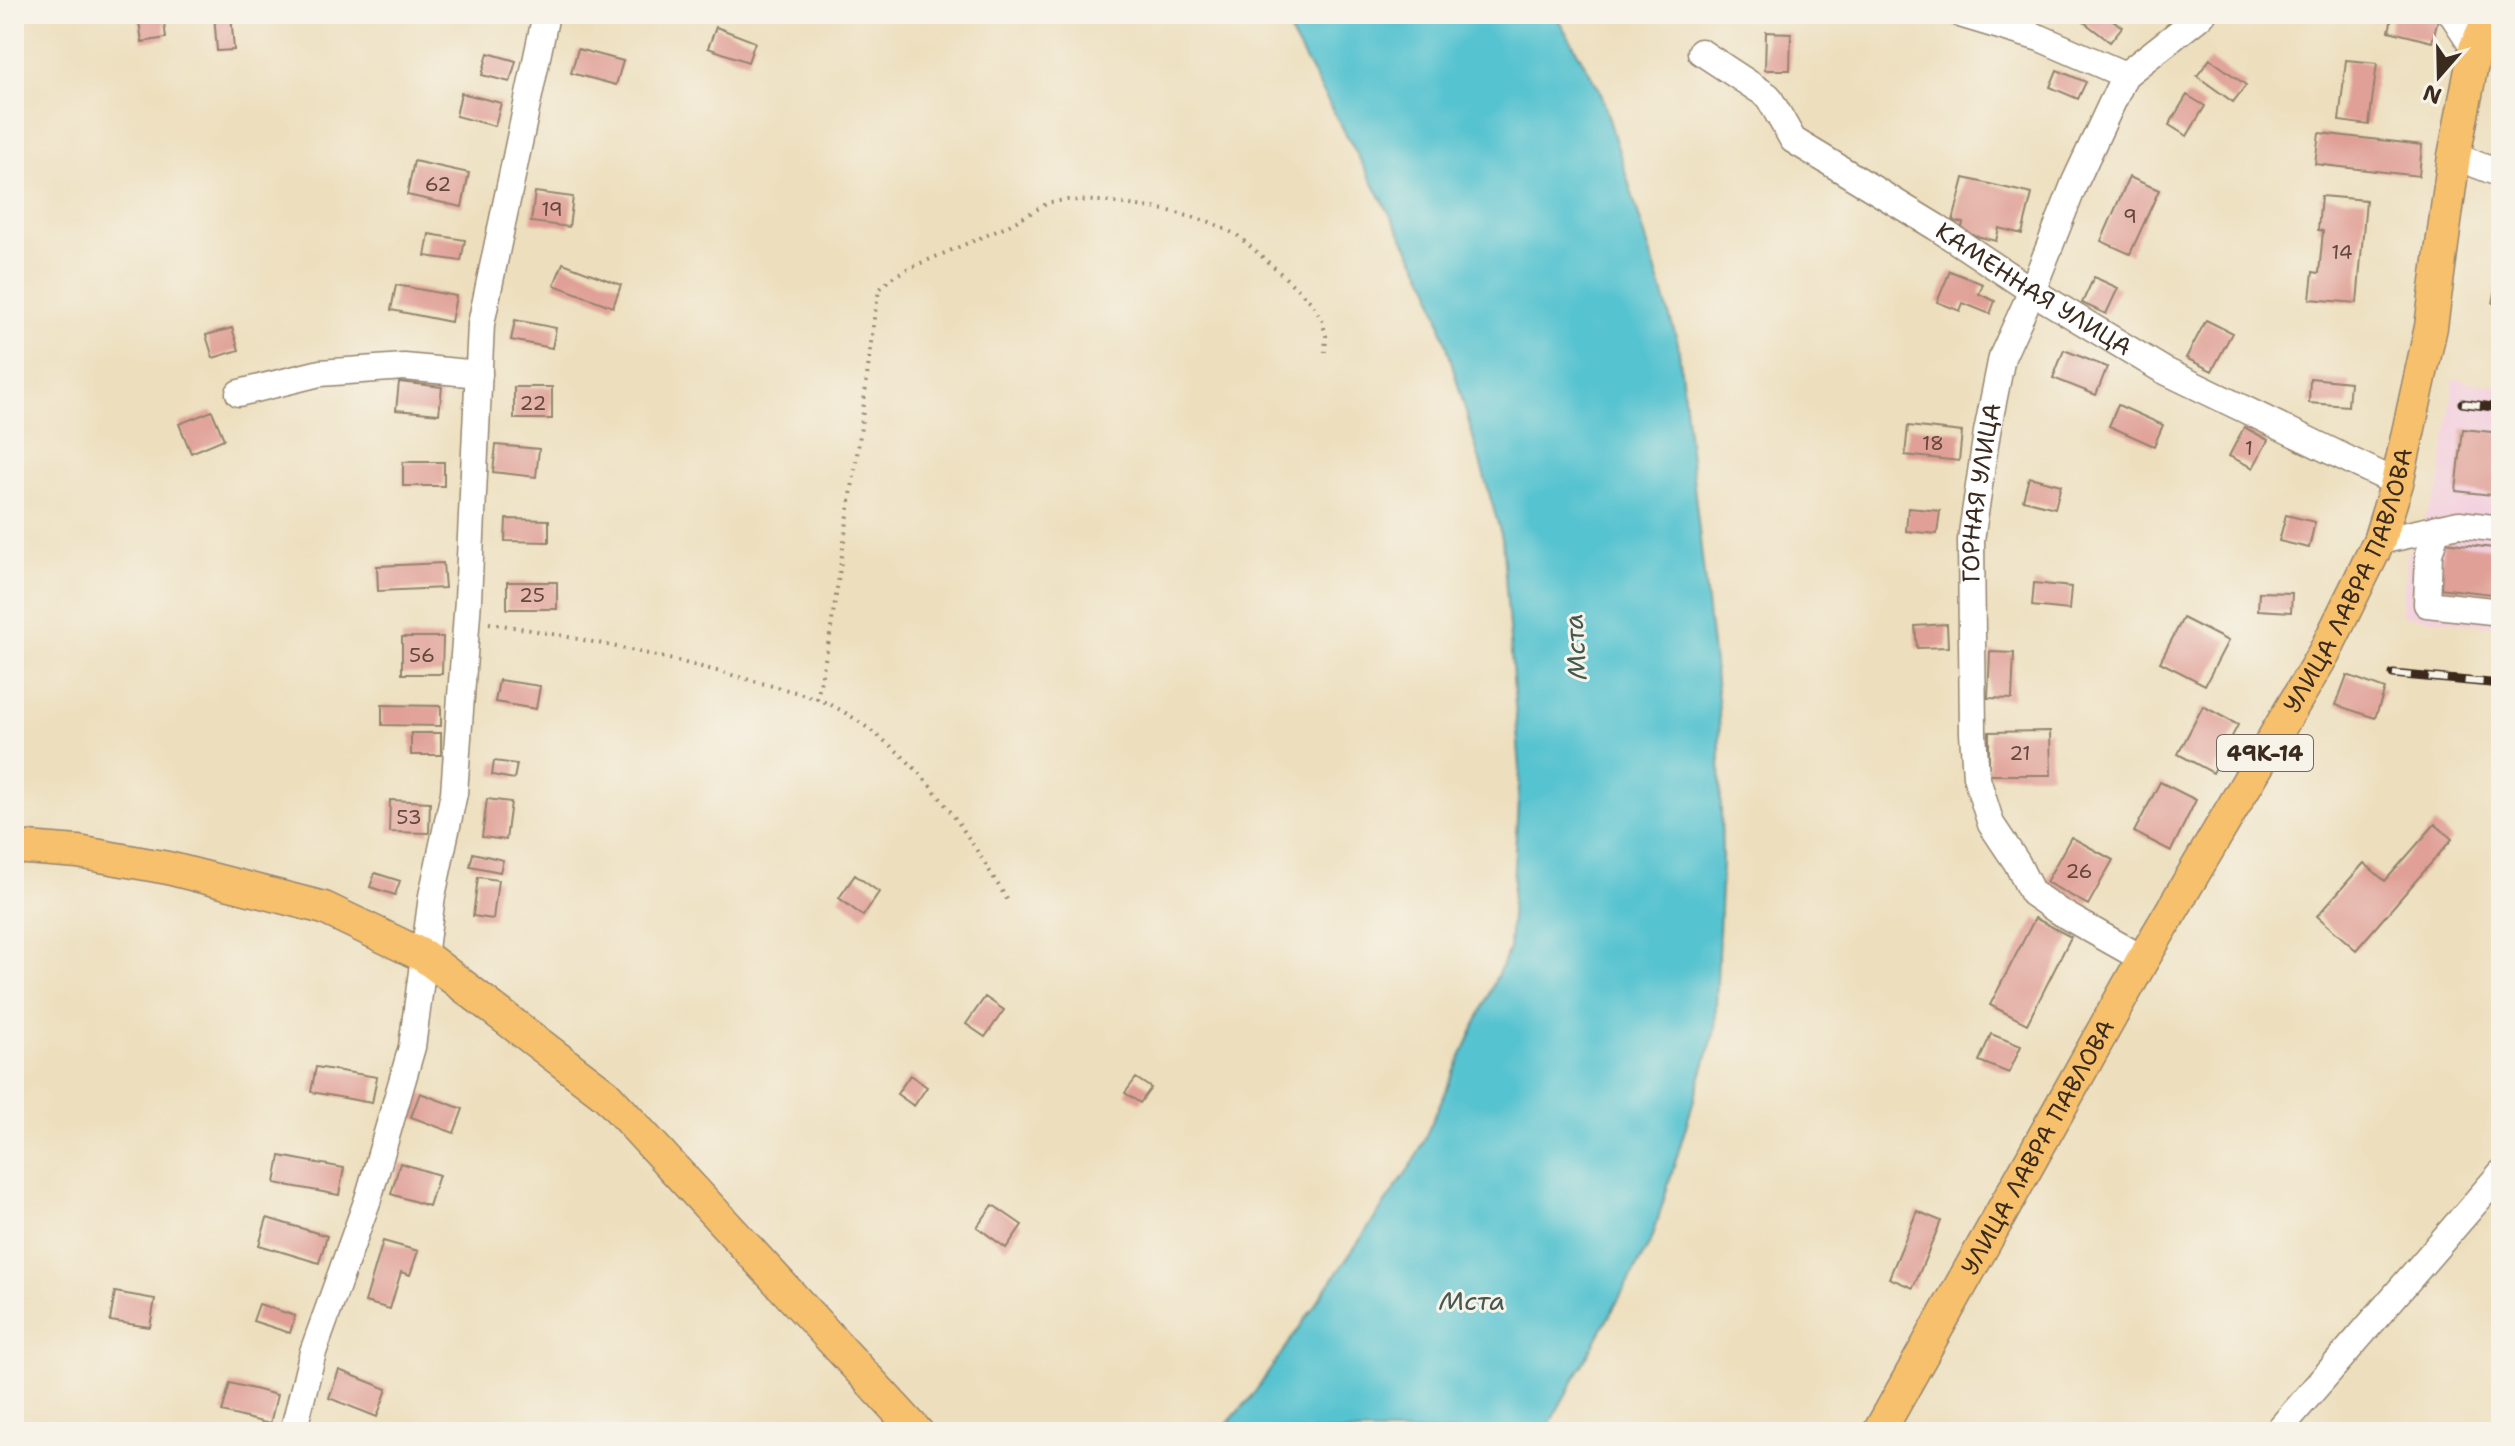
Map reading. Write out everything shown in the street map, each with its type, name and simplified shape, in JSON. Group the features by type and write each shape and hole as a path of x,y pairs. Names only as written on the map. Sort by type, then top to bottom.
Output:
{"main road":[{"name":"УЛИЦА ЛАВРА ПАВЛОВА","path":"1879,1432 2143,959 2324,653 2379,541 2397,483 2431,327 2454,156 2475,49 2491,14"},
{"path":"14,847 78,852 168,868 310,904 424,956 606,1095 917,1432"}],"street":[{"path":"293,1432 313,1352 368,1199 412,1047 432,896 454,793 467,620 481,324 546,14"},
{"path":"1960,14 2040,38 2125,75"},
{"name":"ГОРНАЯ УЛИЦА","path":"2143,959 2032,893 2017,863 1991,824 1976,776 1971,540 2002,357 2075,182 2125,75 2203,14"},
{"path":"2452,14 2475,49"},
{"name":"КАМЕННАЯ УЛИЦА","path":"1701,52 1768,96 1793,140 1936,227 2032,291 2163,370 2397,483"},
{"path":"2454,156 2501,174"},
{"path":"239,393 320,373 404,367 479,374"},
{"path":"2379,541 2459,524 2501,529"},
{"path":"2437,528 2429,554 2427,604 2501,612"},
{"path":"2277,1432 2501,1173"}],"path":[{"path":"817,699 830,635 879,290 891,278 1006,227 1050,202 1102,201 1166,210 1210,222 1237,235 1275,268 1311,302 1322,320 1326,336 1325,352"},
{"path":"467,620 576,637 705,667 817,699 837,708 884,740 920,773 1008,901"}],"shaded area":[{"path":"2454,379 2501,387 2501,627 2402,615 2407,555 2439,489"}],"water":[{"name":"Мста","path":"1280,14 1555,14 1600,90 1678,343 1719,709 1722,860 1715,1030 1652,1239 1545,1432 1219,1432 1250,1399 1415,1160 1509,949 1520,769 1502,538 1430,287"}],"building":[{"path":"138,14 163,14 166,38 142,42"},
{"path":"214,14 231,14 234,50 217,51"},
{"path":"2090,14 2105,14 2122,27 2110,42 2084,22"},
{"path":"2393,14 2418,14 2438,19 2432,42 2389,31"},
{"path":"716,27 755,42 748,62 708,48"},
{"path":"1766,32 1791,33 1790,70 1765,70"},
{"path":"578,49 623,61 616,85 571,73"},
{"path":"488,53 516,61 510,82 482,75"},
{"path":"2210,59 2246,85 2233,102 2197,76"},
{"path":"2346,60 2377,63 2369,125 2339,121"},
{"path":"2057,70 2086,82 2078,99 2050,87"},
{"path":"461,93 501,103 495,126 456,116"},
{"path":"2187,95 2205,106 2187,136 2169,125"},
{"path":"2319,133 2422,145 2419,176 2315,164"},
{"path":"414,161 469,173 462,207 407,195"},
{"path":"2129,177 2159,190 2130,254 2101,241"},
{"path":"1964,178 2032,194 2022,234 1999,228 1996,241 1961,232 1963,223 1953,221"},
{"path":"535,192 573,197 569,227 531,222"},
{"path":"2321,196 2366,200 2357,303 2310,299 2313,272 2319,273 2323,231 2318,230"},
{"path":"429,234 465,240 461,261 425,256"},
{"path":"563,263 621,285 613,307 554,285"},
{"path":"1950,271 1983,284 1979,294 1995,301 1990,314 1963,303 1960,311 1937,302"},
{"path":"2501,274 2501,305 2493,303"},
{"path":"2094,277 2118,288 2106,314 2082,303"},
{"path":"396,285 456,296 451,322 391,310"},
{"path":"515,320 556,328 552,348 511,340"},
{"path":"2206,320 2232,333 2212,371 2186,358"},
{"path":"232,328 239,350 213,358 206,335"},
{"path":"2064,350 2107,367 2096,395 2053,378"},
{"path":"2310,378 2350,382 2348,406 2309,403"},
{"path":"399,382 442,387 439,414 396,410"},
{"path":"514,387 552,387 552,419 514,419"},
{"path":"2118,405 2163,425 2154,446 2109,426"},
{"path":"212,411 224,439 191,453 179,424"},
{"path":"1908,426 1962,432 1959,461 1905,455"},
{"path":"2244,427 2268,440 2253,468 2229,456"},
{"path":"2463,429 2501,433 2501,496 2456,491"},
{"path":"496,445 539,449 536,477 493,472"},
{"path":"403,462 444,462 444,486 403,486"},
{"path":"2029,477 2061,485 2055,508 2023,500"},
{"path":"1908,508 1940,511 1937,534 1906,531"},
{"path":"2286,515 2315,522 2309,548 2279,541"},
{"path":"506,519 549,520 549,542 505,541"},
{"path":"2444,542 2501,549 2501,595 2439,588"},
{"path":"443,563 445,588 378,591 377,566"},
{"path":"507,582 557,582 557,609 507,609"},
{"path":"2034,583 2071,587 2069,610 2032,606"},
{"path":"2259,592 2292,593 2291,612 2258,610"},
{"path":"2183,618 2228,641 2205,685 2160,662"},
{"path":"1947,624 1948,647 1917,648 1915,626"},
{"path":"402,637 443,637 442,674 402,674"},
{"path":"1990,652 2014,653 2012,699 1988,698"},
{"path":"2347,675 2385,689 2375,718 2336,705"},
{"path":"499,680 540,686 536,709 495,702"},
{"path":"382,705 441,706 441,726 382,725"},
{"path":"2203,706 2238,725 2213,773 2178,754"},
{"path":"2050,731 2051,775 1989,775 1989,732"},
{"path":"411,733 441,733 441,755 411,755"},
{"path":"494,761 517,764 514,779 492,775"},
{"path":"2160,782 2196,800 2171,851 2134,832"},
{"path":"487,799 511,802 506,840 482,837"},
{"path":"390,800 430,802 429,833 389,832"},
{"path":"2435,824 2452,839 2356,950 2317,916 2364,863 2385,881"},
{"path":"2071,837 2113,860 2088,905 2046,882"},
{"path":"473,853 503,860 500,872 470,866"},
{"path":"375,873 400,881 395,895 370,887"},
{"path":"855,875 879,892 863,916 839,898"},
{"path":"478,877 498,880 493,919 473,916"},
{"path":"2035,918 2071,937 2027,1024 1990,1005"},
{"path":"985,997 1004,1010 985,1037 966,1024"},
{"path":"1991,1034 2021,1046 2009,1073 1979,1061"},
{"path":"316,1067 377,1077 372,1103 311,1092"},
{"path":"910,1075 927,1087 914,1106 897,1094"},
{"path":"1136,1078 1151,1088 1140,1103 1125,1093"},
{"path":"420,1093 463,1109 454,1133 411,1117"},
{"path":"280,1156 344,1168 339,1195 275,1183"},
{"path":"400,1163 439,1175 429,1206 391,1194"},
{"path":"993,1205 1022,1225 1006,1248 977,1227"},
{"path":"1917,1211 1941,1221 1913,1288 1889,1278"},
{"path":"267,1218 327,1236 319,1263 259,1245"},
{"path":"383,1241 418,1251 410,1275 401,1272 390,1309 365,1302"},
{"path":"115,1292 155,1299 150,1327 110,1321"},
{"path":"259,1304 295,1316 290,1333 253,1321"},
{"path":"339,1370 387,1389 377,1417 329,1398"},
{"path":"230,1383 277,1395 270,1424 222,1412"}],"railway":[{"path":"2462,403 2501,408"},
{"path":"2393,674 2501,684"}]}
